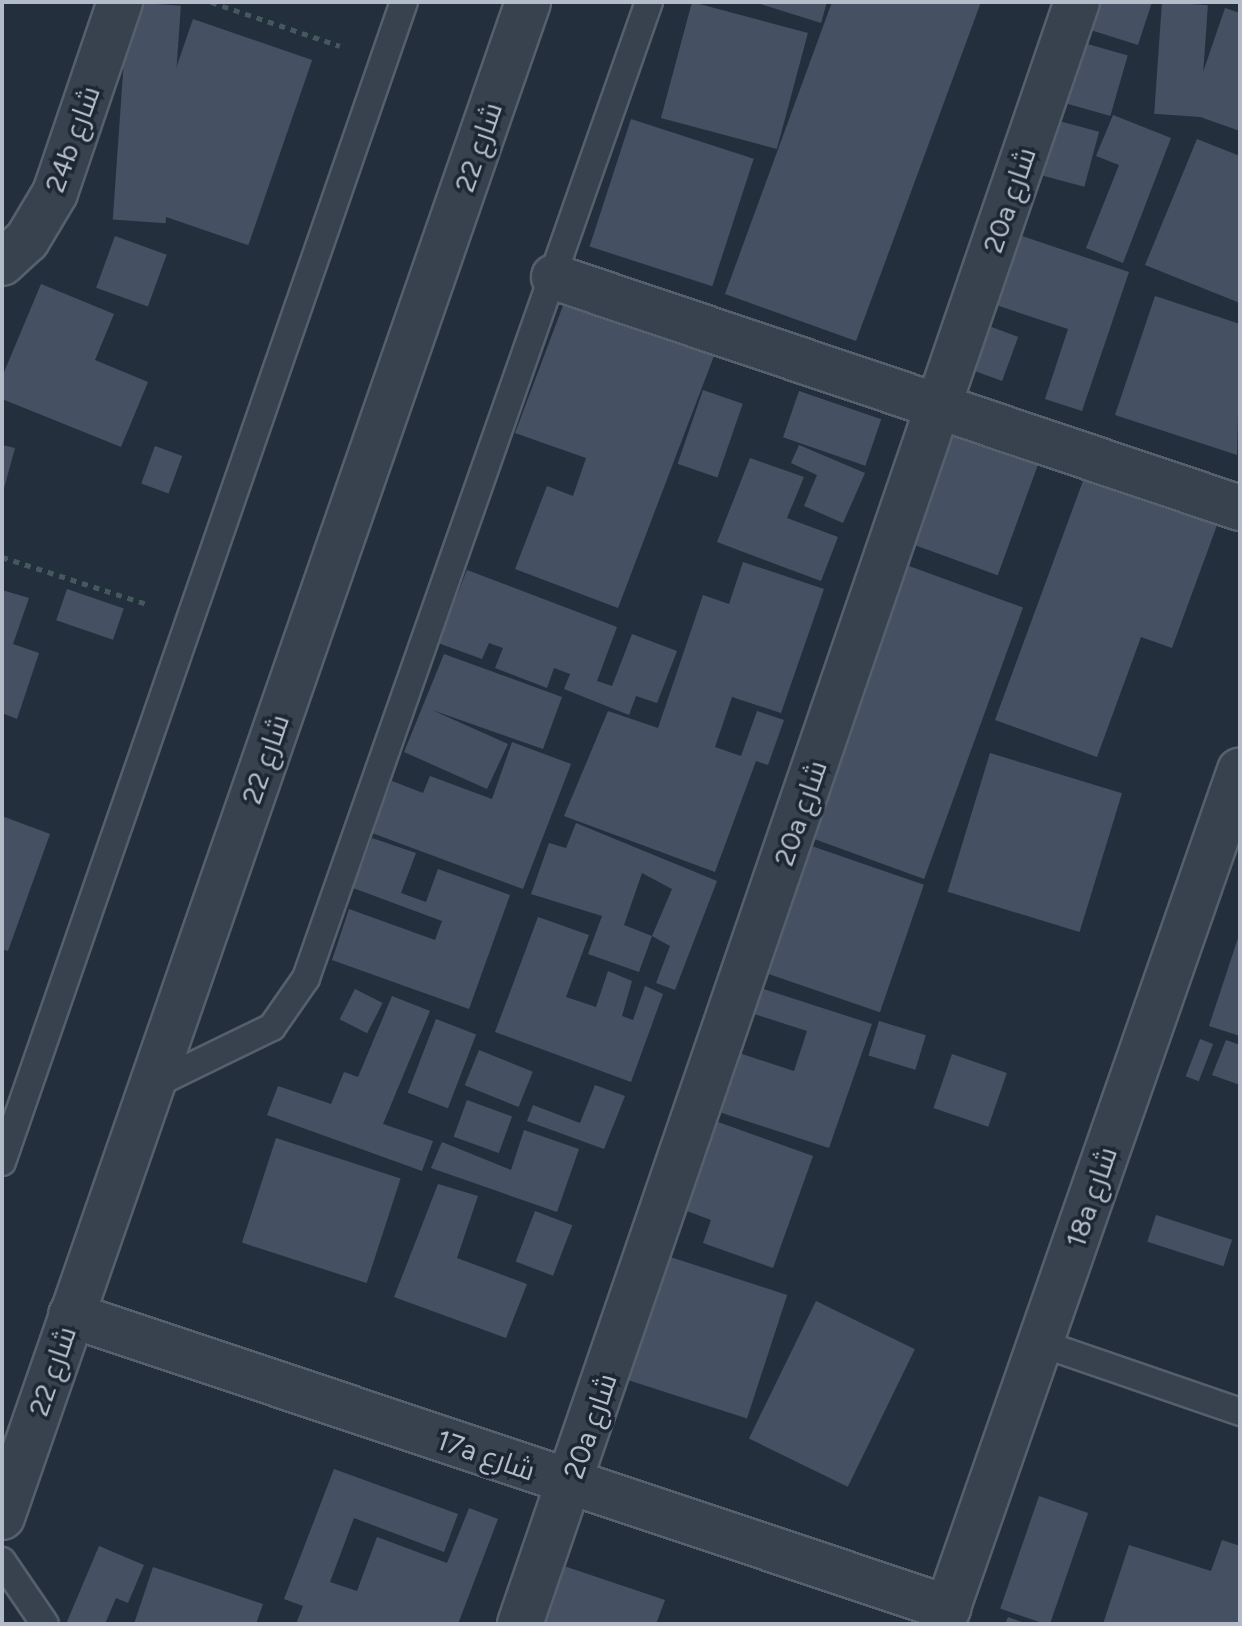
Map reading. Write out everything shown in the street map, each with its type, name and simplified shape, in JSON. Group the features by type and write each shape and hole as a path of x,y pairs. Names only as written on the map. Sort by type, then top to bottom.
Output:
{"street":[{"name":"24b شارع","path":"2,263 27,240 55,193 120,2"},
{"name":"شارع 22","path":"2,1517 528,2"},
{"name":"20a شارع","path":"520,1624 1077,2"},
{"path":"554,277 1240,508"},
{"name":"18a شارع","path":"945,1616 1238,785"},
{"name":"17a شارع","path":"71,1315 570,1483 945,1616"}],"lane":[{"path":"2,1162 404,2"},
{"path":"151,1086 272,1027 306,978 649,2"},
{"path":"1040,1343 1240,1412"},
{"path":"2,1561 45,1624"}],"path":[{"path":"211,2 383,60"},
{"path":"2,557 190,618"}],"building":[{"path":"128,2 181,6 166,223 113,219"},
{"path":"692,2 808,33 777,149 661,118"},
{"path":"754,2 827,2 821,23"},
{"path":"832,2 981,2 856,341 725,294"},
{"path":"1083,2 1152,2 1138,45 1075,25"},
{"path":"1162,2 1208,5 1200,117 1154,114"},
{"path":"1225,8 1240,13 1240,131 1189,113"},
{"path":"193,19 312,60 248,245 129,204"},
{"path":"1070,39 1128,56 1110,116 1053,100"},
{"path":"1113,115 1171,138 1123,263 1086,248 1119,165 1096,156"},
{"path":"1044,117 1099,132 1084,187 1029,172"},
{"path":"631,119 754,159 712,286 590,246"},
{"path":"1197,139 1240,156 1240,303 1145,265"},
{"path":"1010,232 1129,272 1082,411 1045,399 1068,329 987,302"},
{"path":"115,236 167,255 148,306 96,288"},
{"path":"41,284 114,314 95,360 148,382 121,447 2,399 2,377"},
{"path":"567,295 717,348 618,608 515,569 547,486 573,496 586,458 515,433"},
{"path":"1155,296 1240,324 1237,455 1115,415"},
{"path":"975,321 1018,337 1002,381 959,365"},
{"path":"703,390 743,404 717,477 678,464"},
{"path":"799,391 881,419 865,466 783,437"},
{"path":"947,428 1039,462 998,575 906,542"},
{"path":"2,445 15,448 3,492 2,492"},
{"path":"799,445 865,473 843,523 804,506 817,475 791,463"},
{"path":"155,446 182,456 169,494 141,484"},
{"path":"750,458 804,477 787,518 838,537 821,581 717,542"},
{"path":"1087,470 1220,517 1172,648 1141,637 1097,757 995,720"},
{"path":"743,562 824,589 781,713 732,697 715,747 741,756 757,711 784,720 768,765 756,761 715,872 564,816 608,711 658,728 703,595 729,604"},
{"path":"898,562 1023,607 924,879 799,834"},
{"path":"467,570 617,627 597,681 612,686 632,634 677,651 657,703 636,696 629,715 564,689 570,674 554,668 547,688 495,668 503,648 489,643 482,659 438,643"},
{"path":"67,589 124,609 113,640 56,620"},
{"path":"2,590 29,598 13,644 39,653 17,719 2,713"},
{"path":"444,654 562,697 543,749 432,710 508,744 487,789 404,752"},
{"path":"512,742 571,764 523,889 372,833 392,781 423,793 430,776 492,799"},
{"path":"990,753 1122,793 1080,932 948,892"},
{"path":"2,816 50,834 8,951 2,949"},
{"path":"576,823 717,881 675,990 656,983 670,946 652,936 639,972 588,954 602,916 531,894 549,843 566,848","holes":["642,873 672,889 652,936 624,925"]},
{"path":"372,838 416,853 401,893 426,902 438,869 510,895 469,1009 332,960 349,909 435,940 442,921 353,888"},
{"path":"800,842 924,885 880,1012 756,970"},
{"path":"538,917 589,935 566,997 596,1007 608,971 632,981 622,1016 633,1020 645,986 663,994 631,1082 495,1032"},
{"path":"1240,935 1240,1036 1209,1026"},
{"path":"754,986 872,1024 829,1148 716,1111 736,1052 794,1071 807,1031 745,1011"},
{"path":"355,989 383,1003 367,1033 340,1019"},
{"path":"392,996 430,1011 383,1124 433,1141 422,1171 267,1115 278,1086 331,1104 344,1072 358,1077"},
{"path":"436,1019 476,1034 448,1108 408,1093"},
{"path":"879,1021 926,1035 915,1070 868,1055"},
{"path":"1200,1039 1213,1044 1199,1081 1186,1076"},
{"path":"1226,1040 1240,1045 1240,1085 1212,1075"},
{"path":"479,1050 533,1072 519,1107 465,1085"},
{"path":"952,1054 1007,1073 988,1127 933,1108"},
{"path":"595,1085 625,1096 604,1149 527,1121 533,1105 580,1123"},
{"path":"467,1100 512,1116 499,1153 454,1137"},
{"path":"704,1117 813,1156 773,1268 703,1243 711,1220 671,1205"},
{"path":"524,1130 579,1149 557,1212 431,1168 442,1142 511,1170"},
{"path":"276,1138 401,1178 367,1283 242,1243"},
{"path":"438,1184 478,1196 457,1258 527,1284 506,1338 394,1297"},
{"path":"535,1211 572,1225 553,1276 516,1261"},
{"path":"1156,1215 1232,1240 1223,1266 1147,1242"},
{"path":"655,1252 787,1295 747,1419 615,1376"},
{"path":"816,1301 915,1349 848,1487 749,1439"},
{"path":"334,1469 458,1514 444,1552 354,1518 330,1582 357,1591 377,1537 447,1563 469,1508 498,1519 458,1624 296,1624 303,1606 284,1599"},
{"path":"1039,1496 1088,1513 1050,1624 1000,1609"},
{"path":"1222,1540 1240,1546 1240,1624 1103,1624 1129,1545 1211,1571"},
{"path":"99,1546 144,1565 128,1603 116,1598 105,1624 66,1624"},
{"path":"555,1563 665,1600 656,1624 535,1624"},
{"path":"153,1567 263,1604 256,1624 134,1624"},
{"path":"1008,1617 1027,1624 1005,1624"}]}
